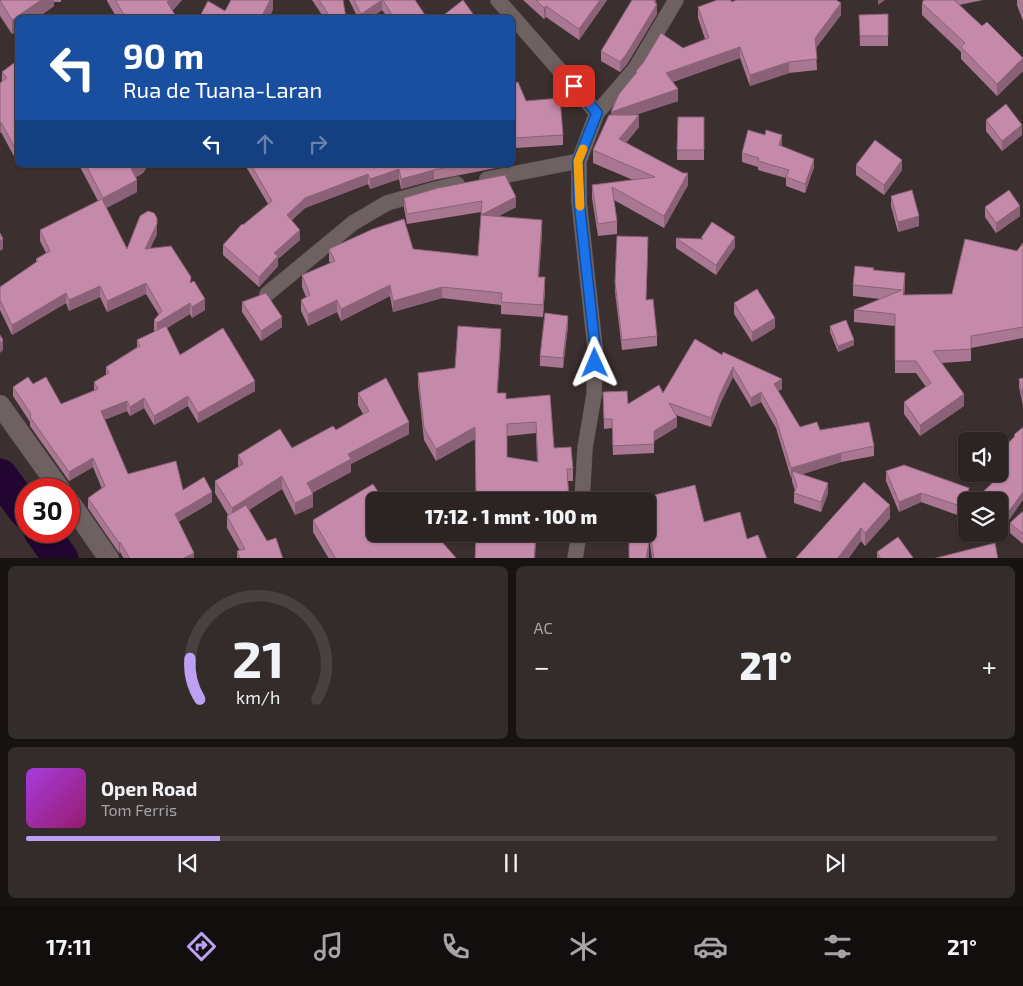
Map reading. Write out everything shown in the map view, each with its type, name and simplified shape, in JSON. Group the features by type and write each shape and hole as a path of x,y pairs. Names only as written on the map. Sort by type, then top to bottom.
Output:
{"street":[{"path":"498,0 511,15"},
{"path":"583,492 585,448 594,395 595,347 579,201 578,161 597,113 635,69 676,0"},
{"path":"515,19 597,113"},
{"path":"267,294 353,223 388,203 436,188 578,161"},
{"path":"0,405 52,478"},
{"path":"80,516 110,558"},
{"path":"575,558 578,542"}],"building":[{"path":"0,0 41,0 19,15 15,15 15,18 12,20"},
{"path":"115,0 169,0 167,2 175,15 124,15"},
{"path":"231,0 270,0 262,15 201,15 208,1 225,11"},
{"path":"319,0 343,0 346,15 329,15"},
{"path":"354,0 382,0 361,14"},
{"path":"383,0 415,0 425,15 392,15"},
{"path":"463,0 474,15 444,15"},
{"path":"536,0 600,0 579,29 546,6 544,8"},
{"path":"632,0 655,0 654,2 657,4 620,62 601,51"},
{"path":"717,0 731,0 731,2 737,0 836,0 841,3 815,38 817,59 789,62 750,75 740,47 666,73 678,89 611,112 619,94 637,72 661,33 683,48 709,38 698,7"},
{"path":"924,0 954,0 982,26 987,22 1023,58 997,84 961,47 965,43 922,3"},
{"path":"888,14 888,36 860,36 859,15"},
{"path":"15,62 15,148 0,123 0,83 7,78 2,72"},
{"path":"518,82 526,101 560,98 563,135 515,138 515,83"},
{"path":"1006,104 1022,125 1002,141 986,120"},
{"path":"609,115 639,115 619,139 683,173 688,173 664,216 612,187 617,221 598,224 592,185 655,177 593,150"},
{"path":"678,117 704,117 704,150 677,150"},
{"path":"748,130 765,135 766,130 782,135 779,145 814,159 805,184 786,177 789,170 758,161 759,158 742,153"},
{"path":"875,140 902,160 884,185 856,165"},
{"path":"87,167 133,167 131,168 137,180 103,198"},
{"path":"252,167 448,167 401,179 399,169 370,179 368,174 305,198 287,215 300,230 274,253 278,256 259,277 223,245 242,224 272,201"},
{"path":"505,175 516,197 481,215 482,201 407,214 404,198 438,188"},
{"path":"912,190 919,216 898,222 891,196"},
{"path":"1009,190 1020,206 996,223 985,207"},
{"path":"102,199 127,249 140,216 148,211 154,213 157,218 157,224 145,249 171,246 191,277 190,283 194,281 205,299 192,307 190,303 157,323 154,320 162,311 146,283 107,301 100,286 69,300 66,293 12,325 0,300 0,287 38,261 36,259 50,251 40,230"},
{"path":"481,215 542,220 538,277 545,277 543,305 501,302 502,293 442,287 393,301 390,285 341,309 337,300 308,314 301,300 310,295 302,275 335,261 329,249 373,229 404,219 413,249 478,256"},
{"path":"712,222 735,237 716,265 676,238 703,239 701,238"},
{"path":"617,236 648,237 646,300 653,299 657,336 622,340 615,282"},
{"path":"965,239 1017,251 1023,243 1023,327 971,336 971,349 933,351 964,394 920,425 904,402 931,383 916,361 895,361 895,314 854,310 902,290 853,285 855,266 905,273 903,295 952,294"},
{"path":"757,289 775,318 752,332 734,303"},
{"path":"266,293 282,317 261,331 242,302"},
{"path":"545,313 568,316 563,358 540,356"},
{"path":"846,320 854,340 838,346 830,326"},
{"path":"166,326 180,355 223,328 255,381 198,413 188,396 154,416 144,398 130,407 127,401 101,411 128,474 176,461 183,490 204,477 212,492 175,514 194,553 184,558 129,558 88,498 105,486 93,458 69,472 30,417 31,414 13,387 28,377 33,384 46,377 61,404 98,389 94,382 109,373 106,367 140,346 137,340"},
{"path":"458,326 501,329 497,393 506,393 506,399 550,395 554,448 571,447 573,469 567,469 568,492 476,492 475,427 436,449 424,428 418,373 455,368","holes":["536,422 538,462 507,457 507,424"]},
{"path":"695,339 722,355 723,352 782,379 774,384 800,427 817,422 820,430 869,422 874,446 841,453 791,468 776,419 761,392 751,398 733,367 711,418 669,403 677,417 654,431 654,444 613,446 612,419 604,419 603,392 627,391 628,404 659,385 663,393"},
{"path":"386,378 409,422 348,454 351,459 307,483 313,494 295,503 282,476 232,508 215,481 243,464 238,455 280,429 292,448 333,426 336,430 369,411 358,393"},
{"path":"1023,378 1023,398 1019,379"},
{"path":"1023,427 1023,492 1008,513 1008,492 984,491 993,482 1008,482 1008,443"},
{"path":"904,465 969,488 968,492 958,492 958,505 921,493 899,502 886,471"},
{"path":"792,471 828,483 821,502 794,493 797,486"},
{"path":"864,482 890,505 865,533 861,528 838,558 796,558"},
{"path":"373,484 378,492 366,492 366,542 442,542 456,558 335,558 313,520"},
{"path":"695,485 704,522 740,512 747,539 758,535 767,558 654,558 652,542 656,542 656,495"},
{"path":"246,505 267,541 276,538 283,558 240,558 237,551 245,549 227,516"},
{"path":"1023,511 1023,534 1010,523"},
{"path":"898,537 913,558 880,558 877,552"},
{"path":"476,542 535,542 534,558 475,558"},
{"path":"629,542 649,542 646,558 629,558"},
{"path":"995,543 998,558 936,558"}],"waterway":[{"path":"0,476 15,496"},
{"path":"50,543 60,558"}],"slow traffic":[{"path":"580,206 578,161 583,149"}],"route":[{"path":"574,86 597,113 578,161 579,201 595,347 595,363"}]}
